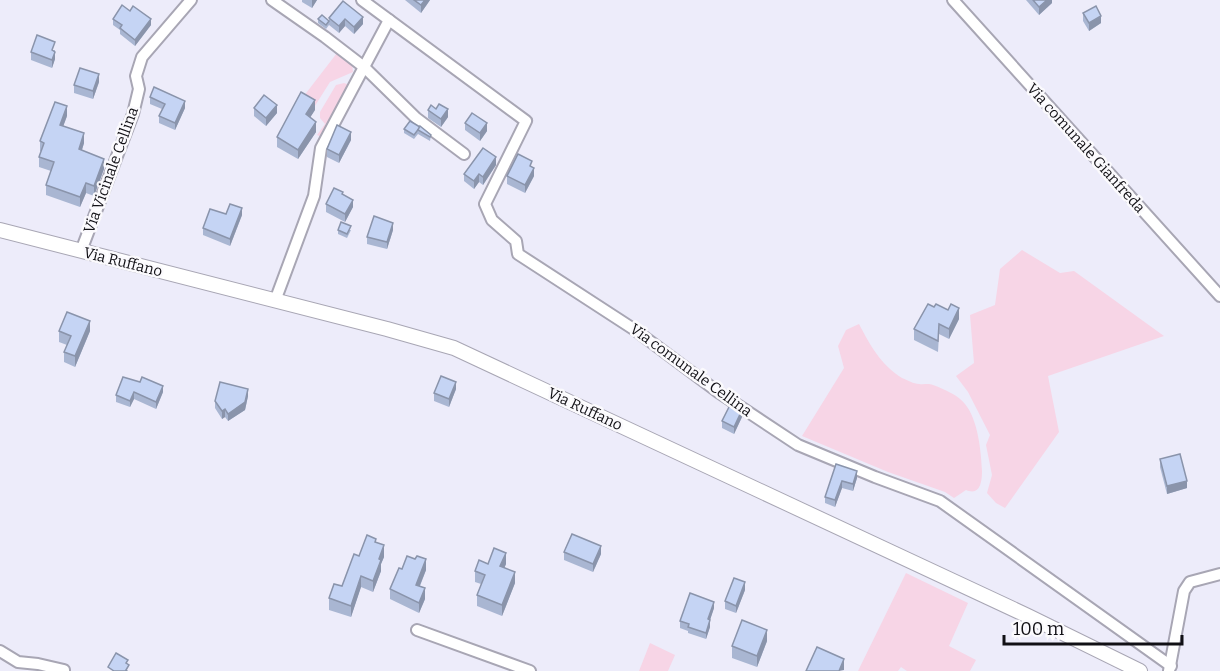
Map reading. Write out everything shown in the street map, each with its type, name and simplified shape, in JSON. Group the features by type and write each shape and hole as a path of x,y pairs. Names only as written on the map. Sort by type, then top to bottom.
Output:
{"street":[{"name":"Via Vicinale Cellina","path":"81,251 133,114 139,89 136,76 142,57 190,0"},
{"path":"272,0 364,68 417,118 464,154"},
{"name":"Via comunale Cellina","path":"362,0 526,121 485,204 492,220 516,241 518,254 635,330 718,392 798,445 940,501 1170,668"},
{"name":"Via comunale Gianfreda","path":"953,0 1220,296"},
{"path":"275,301 314,196 321,148 389,20"},
{"name":"Via Ruffano","path":"0,230 454,348 1018,611 1140,671"},
{"path":"1170,668 1184,591 1190,582 1220,574"},
{"path":"417,630 530,671"},
{"path":"0,651 18,662 64,670"}],"shaded area":[{"path":"337,53 352,63 353,72 330,82 313,109 300,101"},
{"path":"344,83 352,86 322,137 317,135 325,124 320,118 320,112 336,85"},
{"path":"1022,250 1060,273 1074,271 1164,336 1048,376 1059,432 1005,508 996,503 987,493 992,475 986,445 990,435 968,392 956,376 974,363 970,315 995,305 1000,269"},
{"path":"859,324 877,354 895,373 913,383 931,384 942,388 965,404 973,418 980,445 982,475 977,490 966,490 954,498 945,492 888,472 802,436 844,368 838,346 846,330"},
{"path":"906,573 968,603 949,646 976,660 970,671 907,671 901,667 898,671 858,671"},
{"path":"650,643 675,655 668,671 639,671"}],"building":[{"path":"414,0 425,0 421,5"},
{"path":"1033,0 1047,0 1039,7"},
{"path":"343,1 363,17 354,27 345,19 339,26 329,18"},
{"path":"122,5 130,11 133,6 151,19 135,40 120,28 122,25 113,19"},
{"path":"1096,6 1101,16 1089,23 1083,13"},
{"path":"322,15 329,21 326,25 318,19"},
{"path":"37,35 55,42 52,60 31,52"},
{"path":"80,68 99,74 93,91 74,85"},
{"path":"154,87 185,101 175,123 159,116 165,104 150,97"},
{"path":"301,92 315,100 306,114 316,122 298,150 277,137"},
{"path":"264,95 277,105 266,118 254,108"},
{"path":"55,102 67,106 60,125 84,133 79,149 104,159 94,186 86,183 80,197 46,185 54,162 39,157 44,143 40,141"},
{"path":"439,104 448,109 441,119 428,110 431,105 436,109"},
{"path":"472,113 487,123 480,133 465,123"},
{"path":"410,121 420,127 414,135 404,129"},
{"path":"337,125 351,132 339,155 327,149"},
{"path":"420,126 431,135 430,137 418,130"},
{"path":"483,148 496,157 483,177 479,174 474,181 464,174"},
{"path":"518,154 532,161 530,166 534,168 525,185 507,176"},
{"path":"334,188 353,200 345,214 326,204"},
{"path":"230,204 242,208 230,239 203,228 210,209 226,214"},
{"path":"374,216 393,223 387,242 367,237"},
{"path":"341,222 351,226 347,234 338,230"},
{"path":"928,304 934,307 936,304 948,310 951,304 959,308 949,329 939,324 938,341 914,329"},
{"path":"67,312 90,321 75,356 64,352 71,336 59,331"},
{"path":"441,376 456,382 449,399 434,393"},
{"path":"123,377 140,382 142,377 163,386 156,402 134,392 130,401 116,395"},
{"path":"220,382 248,389 245,402 228,414 225,409 222,411 215,401"},
{"path":"731,403 742,410 734,427 722,421"},
{"path":"1180,454 1187,481 1167,486 1160,459"},
{"path":"836,464 857,471 853,484 842,481 835,500 825,497"},
{"path":"572,534 601,546 593,564 564,552"},
{"path":"367,535 376,539 375,542 384,545 373,581 361,576 351,606 329,598 334,584 342,586 354,554 359,556"},
{"path":"494,548 506,553 500,566 515,572 502,605 477,595 485,575 475,571 479,560 488,564"},
{"path":"407,556 426,559 416,585 425,588 419,603 390,589"},
{"path":"734,578 745,582 736,606 725,601"},
{"path":"690,593 714,602 706,633 688,627 689,624 680,621"},
{"path":"742,620 767,630 757,656 732,646"},
{"path":"817,647 844,659 839,671 806,671"},
{"path":"116,653 128,660 127,671 114,671 108,667"}]}
